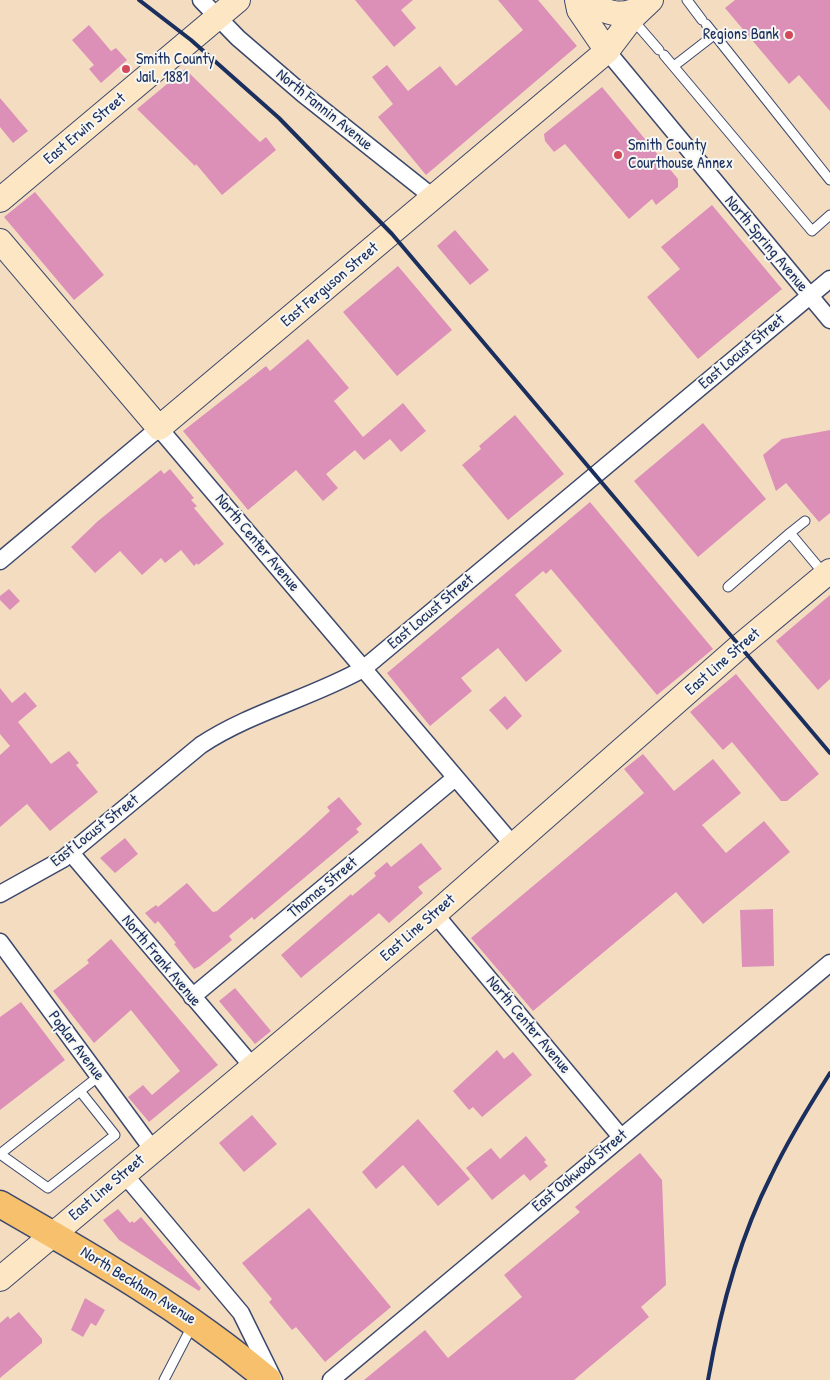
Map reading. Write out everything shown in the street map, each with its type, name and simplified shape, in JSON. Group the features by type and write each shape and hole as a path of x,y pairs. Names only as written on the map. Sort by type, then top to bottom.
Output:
{"main road":[{"name":"East Erwin Street","path":"0,200 238,0"},
{"name":"North Spring Avenue","path":"577,0 579,10 607,51"},
{"path":"588,0 596,7 620,14 642,8"},
{"name":"East Ferguson Street","path":"160,428 607,51 642,8"},
{"name":"North Center Avenue","path":"0,241 160,428"},
{"name":"East Line Street","path":"0,1279 435,914 740,646 828,573"},
{"name":"North Beckham Avenue","path":"0,1204 135,1282 195,1321 268,1380"}],"street":[{"name":"North Fannin Avenue","path":"201,0 216,18 303,94 434,198"},
{"name":"North Spring Avenue","path":"607,51 830,320"},
{"name":"East Locust Street","path":"0,894 71,853 194,750 220,732 331,686 363,668 830,279"},
{"name":"East Ferguson Street","path":"0,561 160,428"},
{"name":"North Center Avenue","path":"160,428 513,845"},
{"name":"Thomas Street","path":"192,997 455,778"},
{"name":"North Frank Avenue","path":"71,853 253,1067"},
{"name":"North Center Avenue","path":"435,914 621,1137"},
{"name":"Poplar Avenue","path":"2,951 99,1076 153,1150"},
{"name":"East Oakwood Street","path":"331,1380 830,963"},
{"path":"124,1174 241,1313 274,1380"}],"lane":[{"path":"686,0 830,180"},
{"path":"642,8 662,52 812,230 830,215"},
{"path":"674,66 714,35"},
{"path":"728,587 806,521"},
{"path":"790,534 828,573"},
{"path":"80,1091 115,1134 48,1188 0,1154 99,1076"},
{"path":"164,1380 195,1321"}],"building":[{"path":"355,0 413,0 401,10 416,28 394,47"},
{"path":"498,0 538,0 577,46 426,175 378,117 393,104 372,77 387,65 408,91 440,66 456,86 523,30"},
{"name":"Regions Bank","path":"735,0 830,0 830,111 799,75 789,84 725,8"},
{"path":"89,25 111,51 116,48 127,60 101,83 89,69 94,65 72,40"},
{"path":"185,69 260,142 266,137 276,150 222,195 196,164 195,166 137,109"},
{"name":"Smith County Courthouse Annex","path":"602,87 678,179 678,187 656,205 652,199 629,219 565,144 554,152 545,141 544,134"},
{"path":"0,98 28,131 13,143 0,127"},
{"path":"35,192 104,275 74,300 4,217"},
{"path":"712,205 782,289 698,359 647,297 680,269 661,247"},
{"path":"455,230 489,270 470,285 437,246"},
{"path":"398,266 452,330 397,376 343,312"},
{"path":"308,339 349,388 334,401 363,437 403,403 426,431 401,452 390,439 364,460 355,450 326,474 338,488 323,501 296,470 248,510 183,431 266,366 270,371"},
{"path":"515,415 564,474 508,520 462,465 481,449 479,446"},
{"path":"703,423 766,499 698,557 634,481"},
{"path":"830,430 830,513 819,522 786,483 776,491 763,455 782,439"},
{"path":"170,469 194,498 191,500 197,506 194,508 224,544 198,565 197,563 194,566 181,550 165,563 161,558 142,575 120,551 95,573 71,547 98,521 161,470 164,474"},
{"path":"590,502 713,649 657,695 551,569 546,574 543,571 515,595 562,651 526,682 498,648 461,678 472,691 430,726 387,673"},
{"path":"9,589 20,601 10,610 0,600 0,596"},
{"path":"830,595 830,679 818,690 776,641"},
{"path":"736,674 819,774 787,801 781,801 732,742 723,750 690,712"},
{"path":"0,688 12,703 25,692 37,706 18,722 51,764 69,751 79,763 76,765 98,792 50,831 27,804 0,827 0,755 10,746 0,734"},
{"path":"505,696 522,716 507,730 489,710"},
{"path":"643,754 674,791 713,759 741,793 702,825 726,853 764,821 790,852 703,924 676,892 533,1011 471,938 644,793 624,769"},
{"path":"339,797 362,824 356,829 359,832 254,920 252,917 229,936 232,940 200,966 194,969 158,921 155,924 145,913 156,905 158,907 187,883 213,912 217,911 330,811 327,807"},
{"path":"125,838 138,854 115,873 100,858"},
{"path":"421,843 442,869 418,887 423,893 389,923 379,913 301,978 281,955 351,894 352,896 376,876 374,873 387,862 391,867"},
{"path":"773,909 774,966 742,967 740,910"},
{"path":"111,939 218,1065 149,1122 128,1097 143,1085 152,1095 180,1071 131,1010 94,1043 53,991 89,963 87,960"},
{"path":"235,988 271,1031 255,1044 219,1001"},
{"path":"21,1002 65,1060 0,1110 0,1017"},
{"path":"497,1050 504,1059 513,1052 532,1075 482,1117 473,1107 469,1110 453,1091"},
{"path":"252,1115 277,1144 244,1172 219,1143"},
{"path":"418,1119 470,1179 438,1206 403,1165 376,1189 362,1172"},
{"path":"526,1136 546,1160 544,1162 548,1166 530,1181 524,1174 492,1200 466,1168 491,1148 500,1159"},
{"path":"640,1153 662,1180 666,1285 641,1307 649,1317 574,1380 364,1380 425,1330 448,1358 522,1297 504,1275 580,1212 575,1207"},
{"path":"309,1208 391,1307 325,1362 296,1327 292,1330 269,1302 272,1299 242,1263"},
{"path":"118,1209 130,1223 132,1221 134,1223 141,1217 201,1288 199,1291 119,1240 103,1220"},
{"path":"85,1298 105,1310 96,1326 91,1323 83,1337 71,1330"},
{"path":"19,1312 42,1339 42,1343 0,1378 0,1323 8,1316 10,1319"}],"railway":[{"path":"139,0 191,40 279,118 392,234 830,753"},
{"path":"708,1380 718,1328 732,1276 749,1225 784,1149 830,1073"}],"place":[{"name":"Regions Bank","path":"789,35"},
{"name":"Smith County Jail, 1881","path":"126,69"},
{"name":"Smith County Courthouse Annex","path":"618,155"}]}
